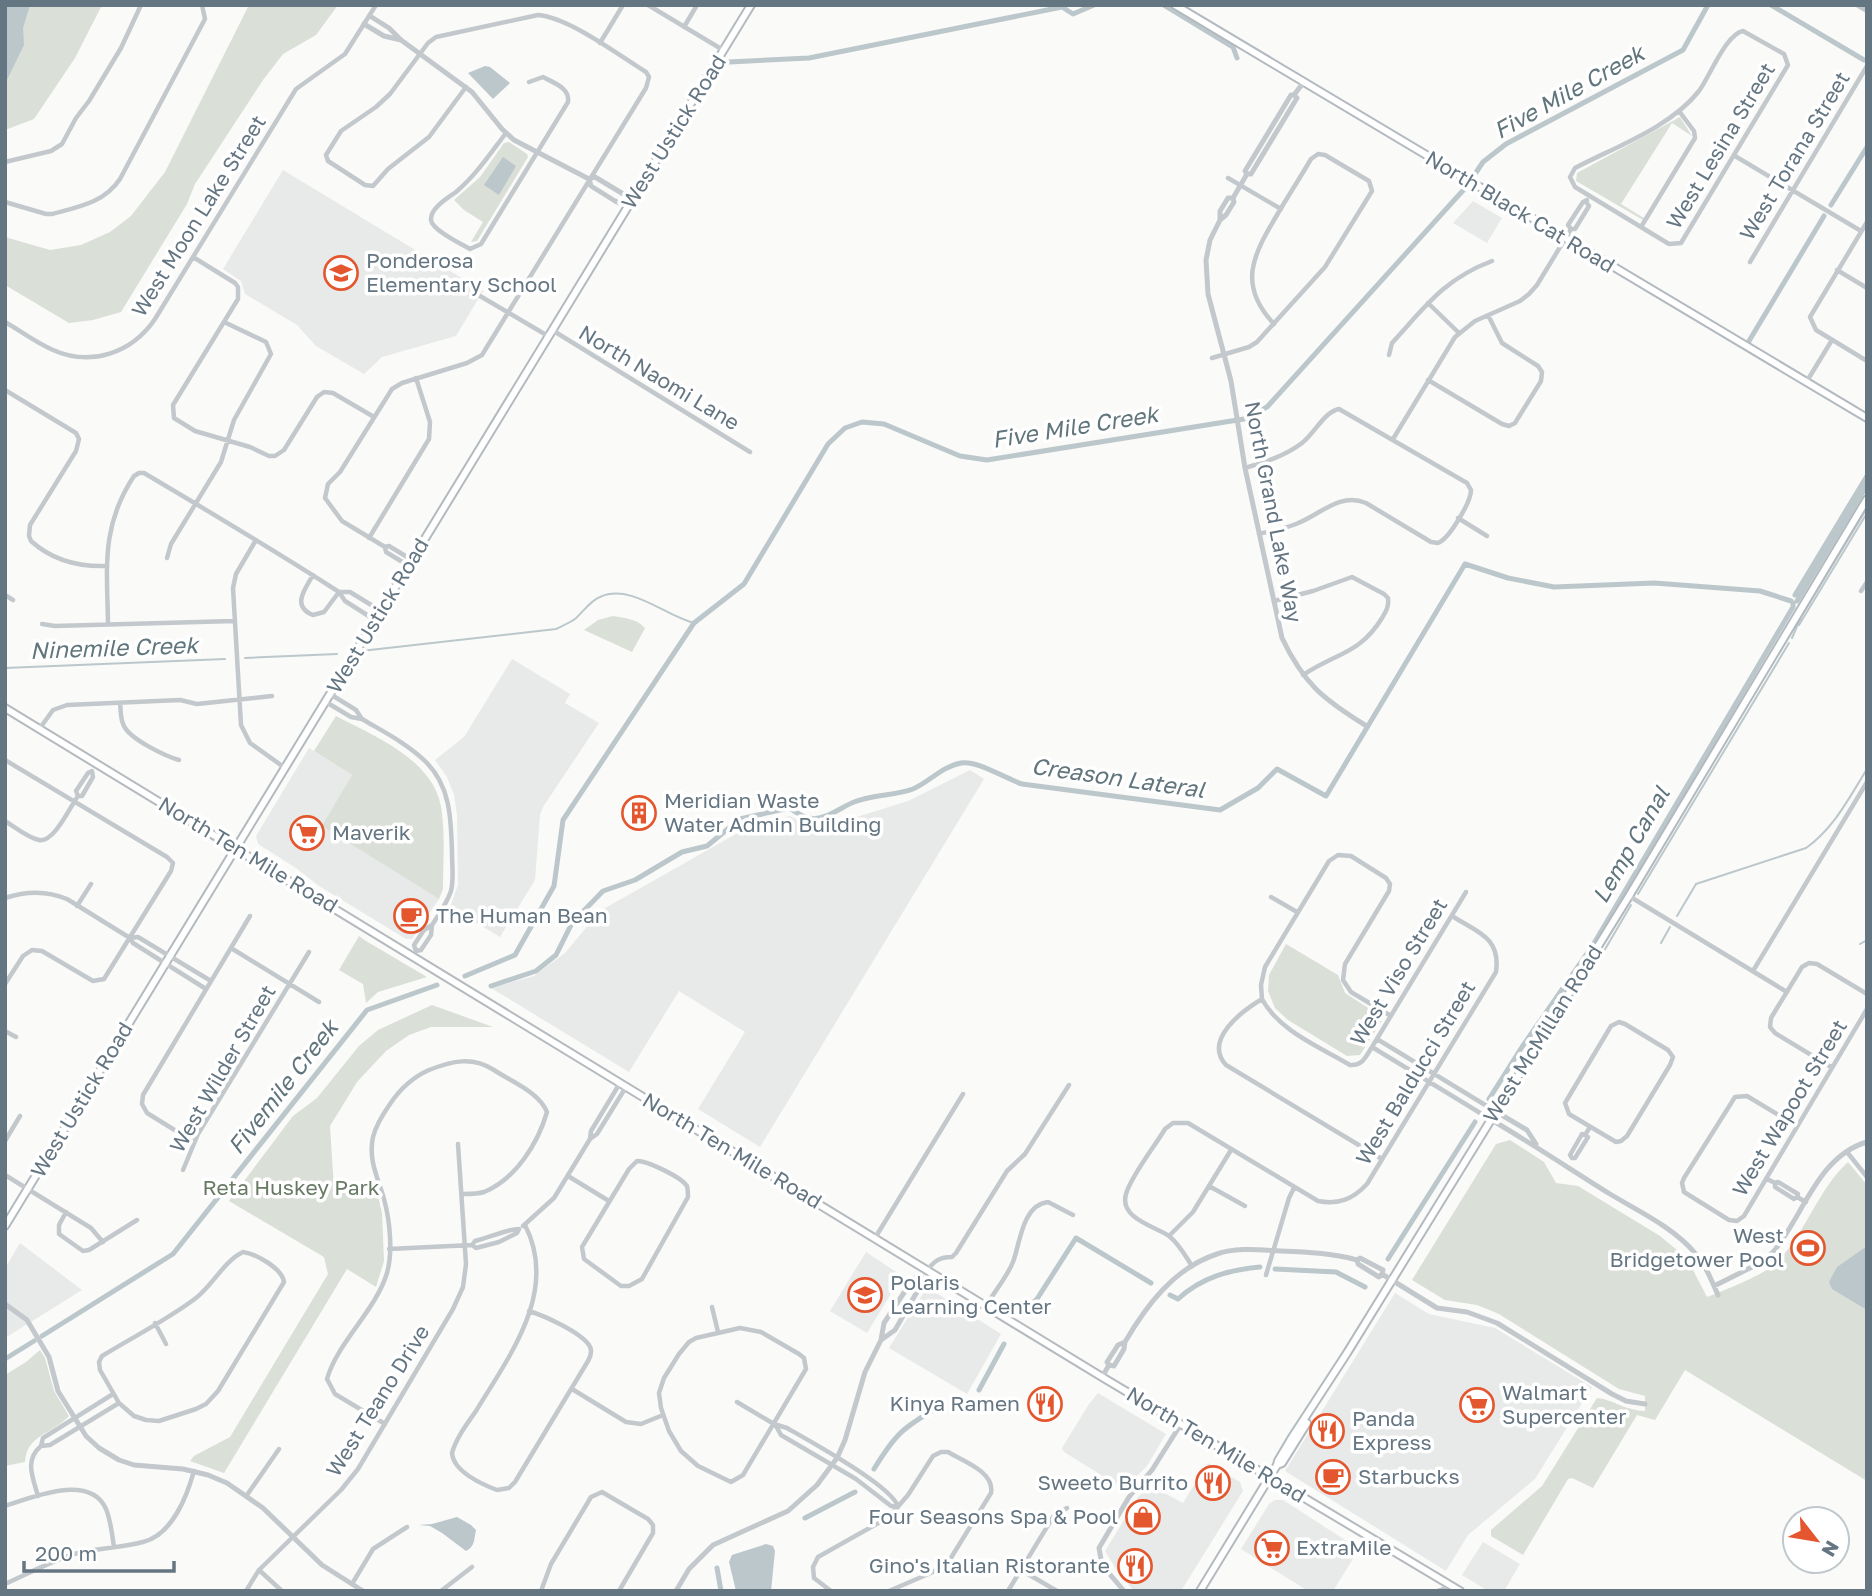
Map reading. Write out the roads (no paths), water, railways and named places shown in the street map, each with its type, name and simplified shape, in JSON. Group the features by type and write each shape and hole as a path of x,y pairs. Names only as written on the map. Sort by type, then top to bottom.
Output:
{"main road":[{"name":"West Ustick Road","path":"5,1227 411,563 628,201 751,5"},
{"name":"North Black Cat Road","path":"1175,5 1867,418"},
{"name":"West McMillan Road","path":"1200,1591 1278,1465 1291,1439 1629,897 1867,499"},
{"name":"North Ten Mile Road","path":"5,708 414,953 623,1085 874,1237 924,1271 1181,1424 1443,1588 1460,1591"}],"street":[{"path":"5,162 51,151 62,144 121,48 141,5"},
{"path":"5,202 52,214 94,202 110,191 120,179 205,19 202,5"},
{"name":"West Moon Lake Street","path":"5,321 46,347 74,357 106,355 128,346 151,325 292,96 303,82 345,54 376,5"},
{"path":"600,43 623,5"},
{"path":"648,5 724,51"},
{"path":"684,27 697,5"},
{"path":"1857,5 1867,11"},
{"path":"411,563 342,520 328,503 325,491 328,484 340,472 392,389 416,378 477,359 485,350 646,89 649,77 646,72 557,18 538,15 436,37 386,99 341,131 326,155 328,161 365,185 373,186 388,169 429,137 466,87"},
{"path":"370,16 466,87 506,133 537,153 589,179 595,177 606,183 625,195 628,201 615,201 591,186 589,179"},
{"path":"364,24 384,36 401,40"},
{"name":"West Lesina Street","path":"1642,227 1669,244 1676,245 1685,239 1787,69 1788,60 1784,54 1756,37 1740,31 1732,36 1699,91 1679,111"},
{"name":"West Torana Street","path":"1749,262 1867,66"},
{"path":"506,133 473,177 435,209 431,217 431,223 436,229 470,249 481,244 568,102 569,95 566,90 543,77 528,82"},
{"name":"North Grand Lake Way","path":"1303,83 1294,95 1297,99 1251,174 1247,174 1233,198 1228,198 1220,211 1220,220 1210,240 1205,276 1225,354 1245,468 1282,638 1303,675 1329,702 1365,725"},
{"path":"1679,111 1694,131 1695,138 1642,227 1588,199 1575,187 1570,177 1575,168 1662,123 1679,111"},
{"path":"1212,358 1250,347 1274,324 1325,267 1372,191 1370,181 1325,155 1318,154 1311,159 1258,247 1252,265 1252,285 1257,300 1262,312 1274,324"},
{"path":"1735,156 1861,231"},
{"path":"1228,178 1281,209"},
{"path":"1393,439 1459,333 1475,321 1520,302 1530,294 1571,229 1575,229 1589,206 1588,199"},
{"path":"1867,222 1811,312 1811,323 1816,330 1867,361"},
{"path":"193,257 235,283 239,299 173,405 174,418 195,431 227,439 269,456 280,453 317,397 324,392 334,393 374,417"},
{"path":"1389,355 1392,343 1456,277 1492,261"},
{"path":"1837,270 1867,288"},
{"name":"North Naomi Lane","path":"480,296 550,333 750,452"},
{"path":"1429,303 1459,333"},
{"path":"1428,380 1502,424 1511,425 1517,420 1541,380 1542,373 1538,366 1502,343 1488,316"},
{"path":"167,558 171,544 221,462 234,419 270,360 271,348 266,342 224,322"},
{"path":"1807,381 1832,340"},
{"path":"369,538 429,439 430,422 416,378"},
{"path":"5,390 76,433 79,445 30,525 29,536 36,545 62,559 84,566 107,566"},
{"path":"1245,468 1290,451 1337,409 1345,410 1466,483 1471,490 1470,498 1446,538 1438,543 1431,542 1355,499 1339,501 1302,522 1259,534"},
{"path":"108,623 109,531 117,505 134,476 139,473 144,473 313,575 339,592 345,601 375,620"},
{"path":"1458,518 1488,536"},
{"path":"256,540 234,580 241,725 250,743 285,768"},
{"path":"313,575 301,596 303,608 307,612 313,615 324,612 339,592"},
{"path":"1273,601 1352,577 1384,594 1388,600 1387,609 1362,644 1324,661 1303,675"},
{"path":"1861,591 1867,582"},
{"path":"339,592 350,592 381,611"},
{"path":"5,595 13,600"},
{"path":"42,624 55,626 234,621"},
{"path":"330,694 356,710 362,719"},
{"path":"40,728 48,716 60,706 180,700 197,704 272,696"},
{"path":"326,702 351,717 362,719 410,748 432,769 444,789 451,817 453,884 450,895 432,925 431,935 421,950 414,953"},
{"path":"120,703 121,719 126,730 178,760"},
{"path":"5,760 76,799 173,863 171,871 104,979 93,981 42,951 32,950 23,956 5,984"},
{"path":"5,821 39,840 46,840 53,835 76,799 76,791 97,763"},
{"path":"1752,971 1867,782"},
{"path":"1382,1159 1226,1065 1220,1058 1219,1042 1244,1010 1262,999 1261,985 1265,967 1329,861 1338,855 1351,856 1386,878 1390,884 1389,891 1345,964 1343,980 1351,992 1391,1016"},
{"path":"77,906 91,884"},
{"name":"West Viso Street","path":"1262,999 1268,1010 1284,1025 1350,1065 1357,1065 1372,1047 1466,892"},
{"path":"5,898 22,893 45,893 62,897 130,938 133,943 206,990"},
{"path":"1271,897 1297,912"},
{"path":"1629,897 1787,992"},
{"path":"194,1142 147,1113 142,1104 143,1095 250,916"},
{"name":"West Balducci Street","path":"1294,1188 1318,1201 1329,1203 1349,1199 1367,1184 1496,972 1498,957 1495,947 1488,939 1452,916"},
{"path":"130,938 138,937 211,981"},
{"path":"231,948 319,1002"},
{"name":"West Wilder Street","path":"183,1170 194,1142 309,952"},
{"path":"1831,1067 1775,1033 1770,1027 1771,1018 1802,967 1809,963 1817,964 1867,993"},
{"name":"West Wapoot Street","path":"1797,1126 1747,1096 1740,1095 1732,1100 1684,1178 1683,1189 1729,1220 1737,1221 1744,1216 1867,1009"},
{"path":"1619,1022 1625,1024 1668,1050 1673,1057 1670,1065 1627,1136 1621,1141 1612,1140 1590,1127 1569,1114 1565,1107 1566,1100 1611,1026 1619,1022"},
{"path":"5,1031 16,1037"},
{"path":"1377,1039 1527,1130 1538,1146"},
{"path":"1372,1047 1538,1146 1566,1167 1674,1234 1704,1265 1718,1295"},
{"path":"385,1424 335,1394 327,1384 328,1374 384,1280 389,1249 386,1209 374,1170 373,1138 378,1124 401,1088 440,1066 463,1060 488,1066 542,1101 547,1112 539,1133 519,1165 507,1178 483,1193 463,1194"},
{"path":"389,1249 464,1245 476,1248 499,1242 517,1233 546,1207 590,1139 597,1134 623,1085"},
{"path":"676,1591 689,1569 713,1545 789,1511 817,1485 836,1458 849,1429 867,1366 881,1340 884,1323 913,1279 936,1260 952,1257 956,1252 1007,1171 1025,1154 1069,1085"},
{"path":"874,1237 962,1094"},
{"path":"5,1141 20,1116"},
{"path":"1192,1267 1169,1236 1131,1214 1125,1204 1126,1192 1165,1129 1173,1122 1188,1123 1294,1188 1266,1275"},
{"path":"1566,1167 1572,1157 1570,1155 1590,1127"},
{"path":"1714,1286 1762,1262 1774,1251 1829,1166 1847,1152 1867,1142"},
{"name":"West Teano Drive","path":"246,1591 259,1570 341,1490 358,1469 453,1309 463,1287 466,1264 458,1144"},
{"path":"1169,1236 1188,1219 1231,1149"},
{"path":"1847,1152 1867,1178"},
{"path":"637,1161 649,1162 684,1182 688,1188 687,1203 639,1281 629,1286 621,1286 584,1259 582,1247 609,1201 629,1168 637,1161"},
{"path":"5,1175 91,1228 103,1242"},
{"path":"568,1176 609,1201"},
{"path":"1767,1179 1778,1182 1806,1202"},
{"path":"1209,1186 1245,1206"},
{"path":"986,1306 1012,1264 1023,1227 1036,1206 1043,1202 1052,1203 1073,1215"},
{"path":"66,1212 59,1225 60,1234 83,1251 103,1242 137,1220"},
{"path":"525,1225 533,1241 538,1270 529,1311 517,1343 454,1446 452,1458 460,1469 492,1489 503,1491 515,1482 589,1362 591,1349 587,1343 559,1324 529,1311"},
{"path":"1102,1377 1110,1365 1114,1366 1142,1313 1157,1294 1192,1267 1219,1253 1247,1249 1273,1250 1334,1254 1357,1260 1360,1258 1383,1269 1382,1274 1437,1308 1467,1312 1497,1323 1612,1394 1626,1401 1644,1404"},
{"path":"243,1252 278,1271 284,1278 282,1286 221,1387 205,1404 171,1418 152,1421 134,1416 119,1403 100,1370 99,1362 102,1356 204,1292 235,1257 243,1252"},
{"path":"881,1340 895,1330 921,1285 924,1271"},
{"path":"5,1304 27,1320 49,1357 58,1391 94,1444 119,1460 142,1466 194,1471 217,1478 247,1494 321,1565 363,1591"},
{"path":"712,1307 718,1332"},
{"path":"155,1324 166,1344"},
{"path":"740,1328 761,1332 799,1354 806,1363 804,1374 743,1475 734,1482 726,1481 689,1459 674,1442 659,1401 660,1385 678,1354 696,1338 718,1332 740,1328"},
{"path":"572,1389 626,1422 641,1423 663,1415"},
{"path":"38,1496 30,1468 32,1455 41,1446 43,1438 114,1394"},
{"path":"737,1402 774,1423 787,1427 882,1487 897,1500 898,1507"},
{"path":"41,1446 50,1445 119,1403"},
{"path":"774,1423 781,1435 856,1479 891,1506 898,1507"},
{"path":"1124,1591 1102,1565 1099,1548 1129,1497 1152,1470 1181,1424"},
{"path":"247,1494 279,1449"},
{"path":"831,1591 818,1583 813,1573 815,1561 822,1554 882,1521 898,1507 933,1456 948,1452 985,1475 992,1486 991,1493 949,1561 933,1573 890,1591"},
{"path":"5,1584 66,1557 143,1543 163,1532 184,1499 194,1471"},
{"path":"5,1506 74,1489 94,1495 107,1511 114,1547"},
{"path":"541,1591 551,1564 591,1497 598,1493 607,1493 653,1525 653,1533 619,1591"},
{"path":"1008,1591 1053,1517 1067,1508"},
{"path":"352,1584 373,1549 407,1527"},
{"path":"441,1591 472,1567"},
{"path":"259,1570 282,1591"},
{"path":"1021,1570 1057,1591"}],"waterway":[{"path":"729,62 809,58 1062,7 1073,14 1094,5"},
{"path":"1164,5 1233,47 1237,58"},
{"name":"Five Mile Creek","path":"465,976 515,955 554,886 563,820 694,623 744,584 828,444 845,428 862,422 884,424 960,456 987,460 1244,419 1267,407 1467,186 1483,162 1506,144 1683,50 1708,5"},
{"name":"Lemp Canal","path":"1771,5 1864,60"},
{"name":"Lemp Canal","path":"1831,205 1867,147"},
{"name":"Lemp Canal","path":"1749,341 1824,216"},
{"name":"Lemp Canal","path":"1795,595 1867,476"},
{"name":"Creason Lateral","path":"1797,601 1867,485"},
{"path":"1792,638 1801,617 1867,508"},
{"path":"1799,625 1867,513"},
{"name":"Creason Lateral","path":"491,986 536,971 556,955 572,923 603,891 635,880 682,852 707,846 740,819 789,808 806,817 820,818 861,799 913,789 948,767 961,763 983,767 1022,784 1220,810 1258,788 1277,769 1326,796 1465,564 1508,578 1554,587 1654,583 1760,591 1791,601"},
{"name":"Ninemile Creek","path":"361,651 556,629 575,619 590,603 612,594 636,597 694,623"},
{"name":"Lemp Canal","path":"1489,1099 1593,945 1793,603"},
{"path":"1638,894 1789,643"},
{"name":"Ninemile Creek","path":"245,658 337,654"},
{"name":"Ninemile Creek","path":"5,668 225,659"},
{"path":"1677,916 1696,884 1806,848 1833,822 1867,769"},
{"path":"1597,963 1631,905"},
{"path":"1661,943 1670,927"},
{"path":"1860,944 1867,940"},
{"name":"Fivemile Creek","path":"42,1336 173,1254 367,1010 437,985"},
{"name":"Lemp Canal","path":"1388,1259 1475,1122"},
{"path":"1025,1312 1037,1299 1076,1238 1151,1283"},
{"path":"1170,1295 1178,1299 1187,1291 1216,1276 1260,1267"},
{"path":"1275,1269 1336,1272 1365,1287"},
{"name":"Fivemile Creek","path":"5,1359 34,1341"},
{"path":"979,1390 1004,1344"},
{"path":"874,1469 901,1432 938,1407"},
{"path":"805,1518 855,1492"},
{"path":"717,1568 721,1591"}],"place":[{"name":"Ponderosa Elementary School","path":"341,273"},
{"name":"Meridian Waste Water Admin Building","path":"639,813"},
{"name":"Maverik","path":"307,833"},
{"name":"The Human Bean","path":"411,916"},
{"name":"West Bridgetower Pool","path":"1808,1248"},
{"name":"Polaris Learning Center","path":"865,1295"},
{"name":"Kinya Ramen","path":"1045,1404"},
{"name":"Walmart Supercenter","path":"1477,1405"},
{"name":"Panda Express","path":"1327,1431"},
{"name":"Starbucks","path":"1333,1477"},
{"name":"Sweeto Burrito","path":"1213,1483"},
{"name":"Four Seasons Spa & Pool","path":"1143,1517"},
{"name":"ExtraMile","path":"1272,1548"},
{"name":"Gino's Italian Ristorante","path":"1135,1566"}],"park label":[{"name":"Reta Huskey Park","path":"291,1188"}]}
